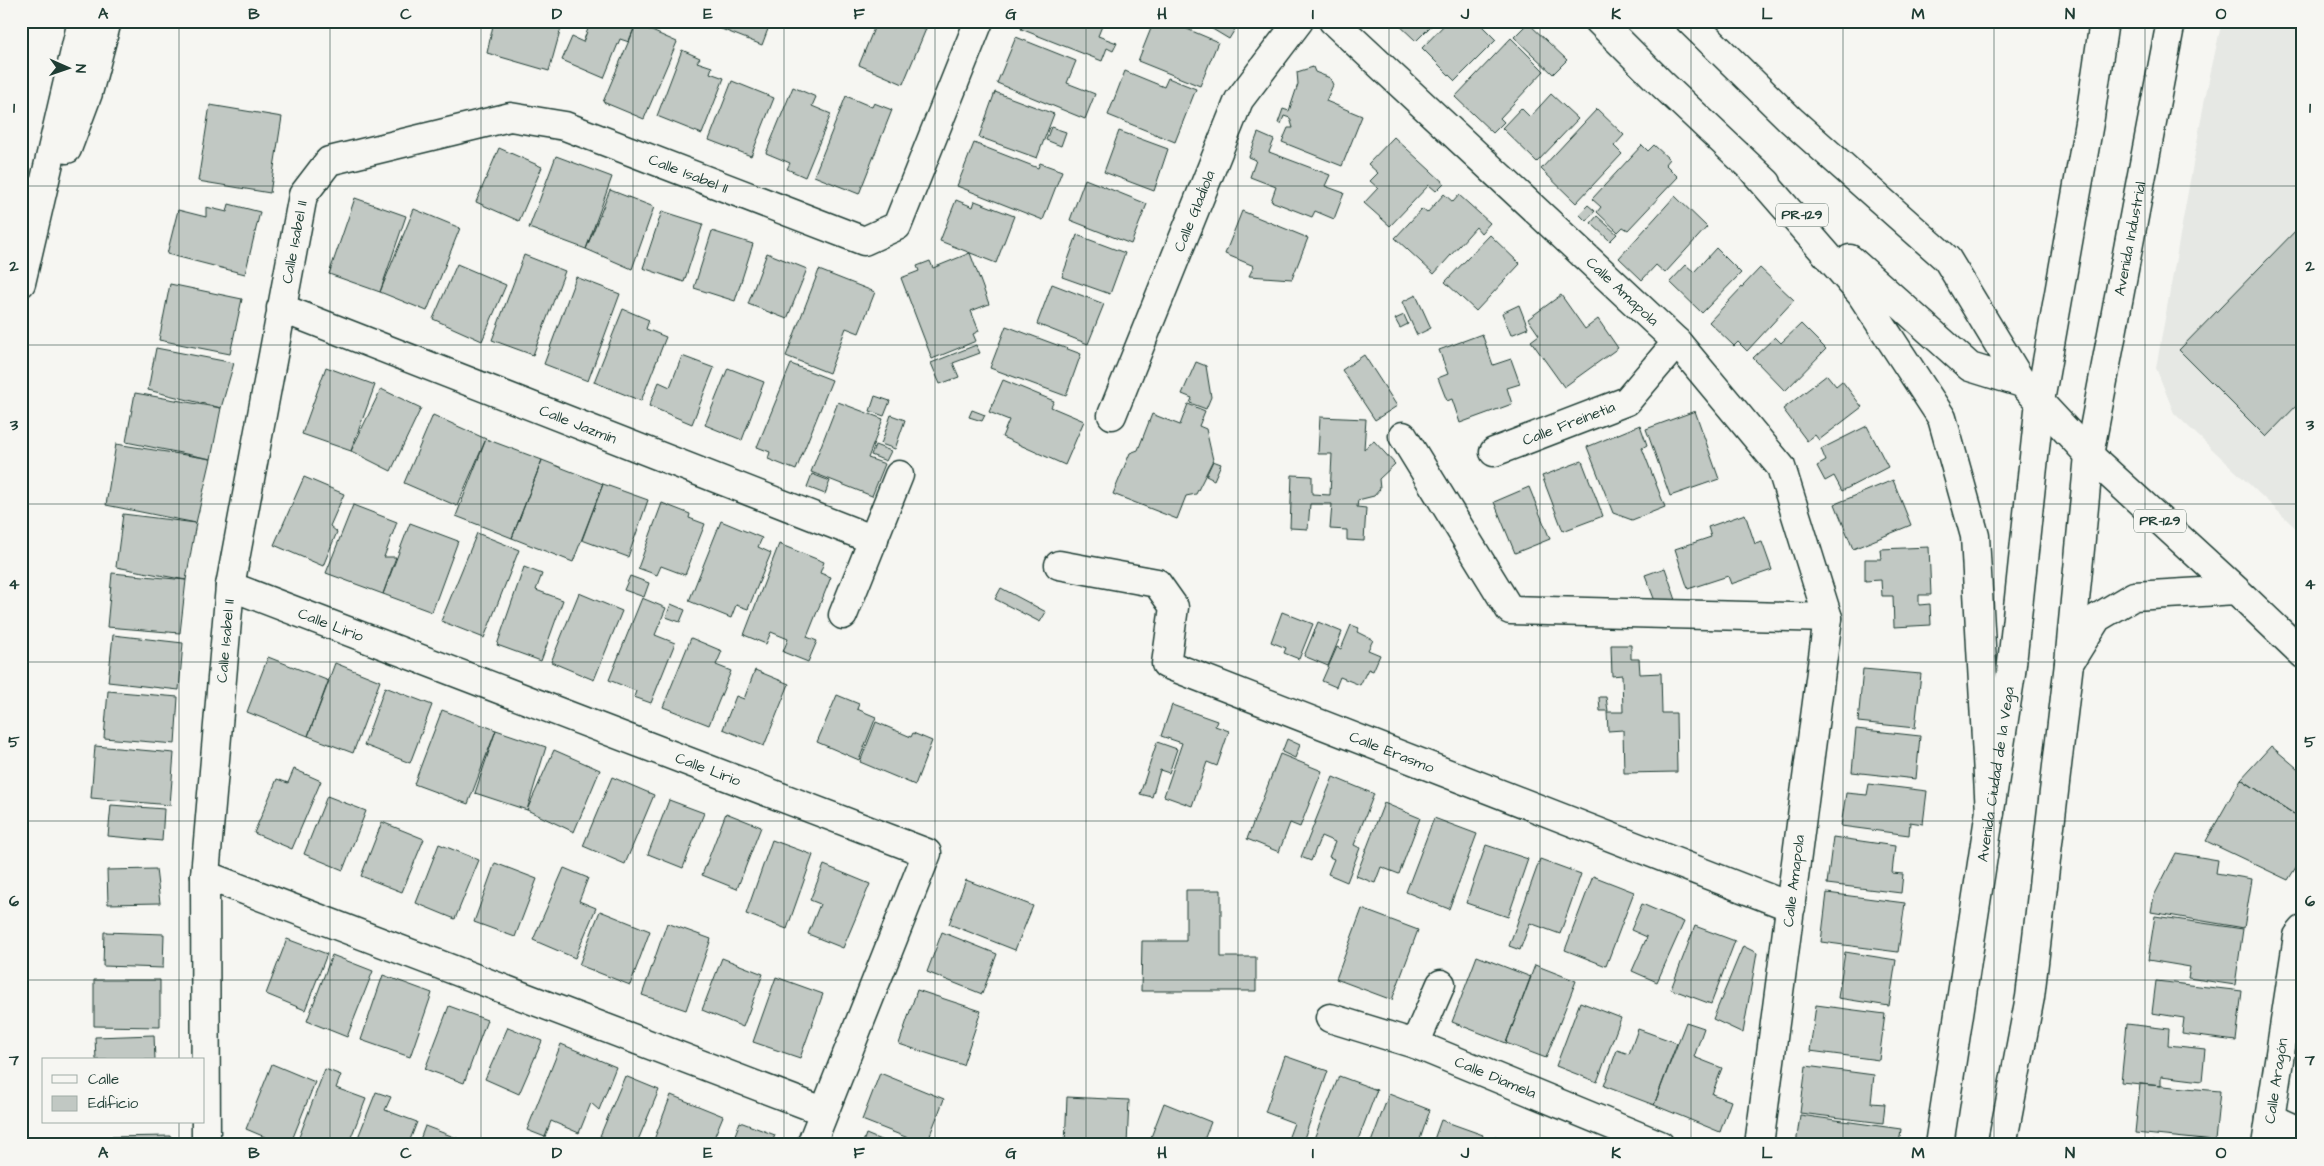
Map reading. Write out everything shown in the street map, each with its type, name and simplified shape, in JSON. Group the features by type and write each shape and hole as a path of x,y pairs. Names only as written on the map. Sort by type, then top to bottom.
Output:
{"main road":[{"path":"23,272 82,21"},
{"path":"23,272 88,93 107,21"},
{"name":"Calle Isabel II","path":"206,1145 205,875 230,586 303,195 329,161 510,117 565,126 864,241 897,226 979,21"},
{"name":"Calle Gladiola","path":"1112,415 1239,100 1300,21"},
{"name":"Calle Amapola","path":"1333,21 1677,342 1781,467 1828,618 1759,1145"},
{"name":"PR-129","path":"1599,21 1753,170 1970,367 2031,392"},
{"name":"PR-129","path":"1690,21 1791,120 1947,259 2031,392 2088,455 2236,590 2302,655"},
{"path":"2031,392 2090,117 2104,21"},
{"name":"Avenida Industrial","path":"2088,455 2171,21"},
{"path":"1753,170 1862,294 1942,418 1975,536 1990,813"},
{"name":"Calle Jazmín","path":"281,308 874,540"},
{"name":"Calle Freinetia","path":"1494,452 1627,401 1677,342"},
{"name":"Avenida Ciudad de la Vega","path":"1939,1145 2011,673 2031,392"},
{"path":"1403,436 1510,610 1828,618"},
{"path":"2002,1145 2030,997 2069,662 2088,455"},
{"path":"843,615 899,475"},
{"name":"Calle Erasmo","path":"1059,566 1157,583 1174,607 1166,664 1791,907"},
{"name":"Calle Lirio","path":"230,586 928,852 811,1145"},
{"path":"2069,662 2097,618 2134,596 2236,590"},
{"path":"205,875 824,1111"},
{"name":"Calle Aragón","path":"2266,1145 2298,936 2303,930"},
{"path":"1414,1044 1441,984"},
{"name":"Calle Diamela","path":"1330,1018 1414,1044 1660,1145"},
{"path":"2270,1118 2303,1133"}],"shaded area":[{"path":"2222,21 2303,21 2303,535 2174,413 2156,368 2205,98"}],"building":[{"path":"494,21 563,21 549,71 487,53"},
{"path":"591,21 637,21 629,42 620,39 604,78 562,60 572,37 583,42"},
{"path":"701,21 771,21 762,45"},
{"path":"877,21 907,21 926,29 903,84 859,65"},
{"path":"1024,21 1104,21 1098,36 1117,43 1113,51 1107,48 1102,61 1021,29"},
{"path":"1154,21 1168,21 1218,42 1200,86 1138,61"},
{"path":"1192,21 1240,21 1229,39 1204,24 1201,27"},
{"path":"1395,21 1436,21 1416,41"},
{"path":"1448,21 1481,21 1479,23 1496,40 1455,81 1422,48"},
{"path":"1528,23 1567,60 1553,74 1514,37"},
{"path":"636,24 677,42 644,119 603,102"},
{"path":"1016,37 1076,61 1067,83 1095,94 1085,119 997,83"},
{"path":"1511,38 1544,71 1500,118 1504,122 1493,133 1455,97"},
{"path":"682,50 700,58 697,62 712,67 710,73 724,78 702,134 657,116"},
{"path":"1313,67 1315,72 1330,78 1333,85 1326,101 1362,116 1342,166 1282,142 1288,128 1293,128 1290,118 1284,116 1281,124 1278,123 1283,109 1289,111 1298,84 1297,72"},
{"path":"1125,71 1164,87 1168,78 1196,89 1175,142 1108,115"},
{"path":"732,81 774,98 751,156 709,140"},
{"path":"793,87 816,97 812,106 831,114 805,177 787,169 790,163 766,153"},
{"path":"995,92 1054,114 1037,158 979,137"},
{"path":"1551,94 1578,119 1537,162 1502,128 1521,108 1530,117"},
{"path":"846,96 872,107 874,103 892,110 859,194 814,176"},
{"path":"210,105 282,117 270,193 198,181"},
{"path":"1597,109 1624,135 1614,146 1622,154 1576,203 1541,169"},
{"path":"1051,127 1066,132 1061,146 1046,140"},
{"path":"1119,131 1168,149 1154,191 1104,172"},
{"path":"1258,133 1274,140 1269,152 1330,175 1325,186 1344,193 1334,219 1315,211 1312,217 1271,201 1276,187 1250,177 1256,160 1249,157"},
{"path":"1394,137 1444,183 1436,191 1429,185 1390,226 1364,203 1378,188 1370,181 1378,173 1368,164"},
{"path":"974,143 1038,168 1040,163 1062,171 1043,220 957,186"},
{"path":"1642,145 1648,151 1654,145 1669,159 1665,164 1678,177 1628,230 1623,227 1618,232 1597,212 1601,207 1592,199"},
{"path":"499,148 542,167 519,221 476,202"},
{"path":"556,156 612,177 586,249 529,228"},
{"path":"1085,179 1147,204 1131,244 1070,220"},
{"path":"610,190 654,207 632,269 586,249"},
{"path":"1444,194 1453,202 1459,195 1490,223 1481,233 1476,227 1434,274 1395,238 1422,209 1427,213"},
{"path":"1675,196 1707,227 1665,273 1656,265 1642,280 1619,258"},
{"path":"355,198 406,216 380,292 329,274"},
{"path":"956,200 973,207 975,201 1014,216 996,263 940,241"},
{"path":"229,204 260,212 245,274 167,254 178,210 206,217 206,207 227,212"},
{"path":"1588,205 1595,211 1586,221 1579,214"},
{"path":"414,209 460,228 427,311 380,292"},
{"path":"662,211 703,224 684,282 643,268"},
{"path":"1242,211 1308,238 1292,279 1249,276 1254,266 1225,254"},
{"path":"1597,216 1617,234 1610,241 1591,223"},
{"path":"2303,223 2303,399 2266,437 2179,350"},
{"path":"712,231 753,244 735,301 694,288"},
{"path":"1077,235 1125,253 1110,294 1062,277"},
{"path":"1490,235 1520,264 1476,311 1445,282"},
{"path":"1716,248 1741,273 1702,313 1670,282 1686,265 1694,272"},
{"path":"767,253 807,269 787,319 748,304"},
{"path":"970,253 989,304 971,311 979,331 973,334 976,341 932,359 901,278 919,271 917,266 930,261 933,268"},
{"path":"524,255 565,271 533,355 492,340"},
{"path":"457,264 506,285 482,341 433,319"},
{"path":"1760,268 1794,300 1747,351 1738,342 1734,346 1709,322"},
{"path":"819,270 875,292 859,333 846,328 829,373 786,356"},
{"path":"576,277 620,294 588,381 544,364"},
{"path":"170,284 242,299 230,354 159,340"},
{"path":"1052,284 1104,304 1088,344 1037,324"},
{"path":"1416,295 1431,328 1417,335 1402,302"},
{"path":"1561,295 1585,329 1598,319 1618,348 1564,387 1531,341 1539,335 1528,319"},
{"path":"1519,305 1528,328 1511,335 1502,313"},
{"path":"623,309 649,320 646,329 666,337 641,401 594,382"},
{"path":"1404,315 1408,324 1400,328 1395,319"},
{"path":"1801,324 1826,349 1785,391 1753,358 1775,337 1781,343"},
{"path":"1006,326 1081,354 1066,396 990,368"},
{"path":"1482,334 1493,365 1511,359 1520,384 1507,388 1512,404 1460,423 1452,399 1447,401 1438,378 1448,374 1439,350"},
{"path":"976,345 980,353 953,363 959,377 940,384 931,363"},
{"path":"156,348 234,363 221,408 148,390"},
{"path":"1364,355 1397,406 1375,420 1342,370"},
{"path":"682,356 714,368 692,424 649,406 659,382 670,387"},
{"path":"1196,362 1206,366 1211,397 1206,409 1190,403 1192,398 1182,394"},
{"path":"791,364 832,380 796,470 768,459 770,452 757,447"},
{"path":"326,367 375,385 351,451 302,434"},
{"path":"728,368 764,382 742,440 705,425"},
{"path":"1827,375 1836,386 1842,381 1862,407 1819,440 1815,435 1807,441 1783,409"},
{"path":"1003,380 1054,401 1051,407 1084,421 1065,465 1002,437 1009,420 989,412"},
{"path":"381,389 421,408 391,471 351,451"},
{"path":"135,393 221,408 211,459 126,442"},
{"path":"875,396 890,401 884,416 870,411"},
{"path":"838,402 883,419 868,458 885,464 872,496 811,472"},
{"path":"1188,404 1205,411 1199,426 1206,429 1213,460 1196,494 1186,496 1177,519 1113,494 1130,453 1138,450 1152,414 1180,425"},
{"path":"972,410 985,415 982,421 969,417"},
{"path":"1695,411 1719,479 1670,496 1646,429"},
{"path":"433,415 486,439 457,506 404,483"},
{"path":"891,415 905,420 895,449 881,444"},
{"path":"1320,417 1366,419 1364,449 1374,441 1395,464 1379,479 1380,489 1374,496 1358,500 1357,507 1366,508 1364,541 1347,540 1347,530 1330,529 1332,504 1310,504 1308,529 1290,528 1292,475 1312,476 1312,494 1330,495 1332,454 1318,454"},
{"path":"1640,425 1647,445 1642,448 1665,507 1632,520 1613,513 1587,447"},
{"path":"1867,426 1888,467 1842,491 1834,476 1825,481 1817,466 1826,461 1821,449"},
{"path":"486,439 542,460 512,538 456,516"},
{"path":"116,444 211,459 196,523 106,505"},
{"path":"875,445 891,451 886,461 871,455"},
{"path":"542,460 603,484 573,562 512,538"},
{"path":"1213,461 1221,464 1214,480 1206,476"},
{"path":"1582,461 1603,516 1563,531 1542,476"},
{"path":"812,474 830,481 825,494 807,487"},
{"path":"304,477 344,494 330,526 337,532 323,566 274,545"},
{"path":"1893,480 1911,525 1853,549 1835,504"},
{"path":"603,484 648,500 628,557 582,540"},
{"path":"1529,487 1550,539 1515,553 1494,502"},
{"path":"662,503 690,514 689,518 705,524 685,575 661,566 657,575 638,568"},
{"path":"353,505 397,522 384,557 396,557 383,594 326,573"},
{"path":"123,514 196,523 186,580 116,567"},
{"path":"1745,514 1755,544 1762,542 1772,570 1731,584 1728,576 1688,589 1675,549 1711,537 1708,527"},
{"path":"721,521 762,538 758,547 771,553 748,609 736,605 731,618 689,601"},
{"path":"410,523 458,541 432,612 383,594"},
{"path":"477,533 519,550 484,638 441,621"},
{"path":"779,544 824,562 820,573 831,577 807,637 817,641 808,662 783,652 788,639 771,632 766,644 744,635"},
{"path":"1929,547 1931,595 1919,595 1919,605 1930,604 1931,625 1894,627 1893,596 1882,596 1881,580 1865,581 1865,559 1881,559 1880,549"},
{"path":"524,567 542,574 536,590 563,600 541,661 497,645"},
{"path":"1665,568 1677,603 1655,601 1645,575"},
{"path":"112,573 186,580 180,633 107,627"},
{"path":"630,576 649,583 644,597 624,590"},
{"path":"1001,588 1046,612 1040,622 995,599"},
{"path":"579,593 622,611 594,680 551,662"},
{"path":"642,598 666,608 655,635 675,643 651,703 634,697 636,691 609,680"},
{"path":"671,604 685,610 680,622 666,617"},
{"path":"1282,612 1313,624 1299,659 1284,653 1286,648 1271,642"},
{"path":"1318,622 1342,632 1328,666 1304,656"},
{"path":"1351,625 1359,628 1357,632 1373,640 1368,650 1380,655 1373,671 1368,669 1360,685 1340,677 1336,687 1322,681 1337,647 1341,649"},
{"path":"113,635 183,643 179,690 108,682"},
{"path":"691,638 722,651 716,665 731,671 709,725 663,707"},
{"path":"1611,645 1631,645 1631,659 1639,659 1640,674 1661,673 1662,713 1676,713 1677,772 1624,773 1623,730 1608,731 1607,712 1623,712 1622,675 1612,676"},
{"path":"268,657 329,681 308,736 247,712"},
{"path":"335,663 380,681 353,753 308,736"},
{"path":"1863,669 1921,674 1915,728 1858,722"},
{"path":"755,670 789,684 764,746 723,729 736,696 744,699"},
{"path":"385,687 432,705 410,763 364,745"},
{"path":"108,691 178,697 175,744 104,738"},
{"path":"837,695 859,704 857,709 876,717 859,760 817,742"},
{"path":"1599,697 1606,697 1608,711 1600,711"},
{"path":"1172,705 1217,721 1215,726 1229,731 1217,766 1207,762 1192,806 1164,796 1182,743 1161,736"},
{"path":"442,710 496,730 468,804 414,784"},
{"path":"876,722 911,737 913,733 932,741 915,785 860,762"},
{"path":"1856,729 1920,736 1916,779 1852,772"},
{"path":"496,730 546,747 527,810 475,793"},
{"path":"1287,739 1300,745 1295,758 1282,752"},
{"path":"1157,742 1177,749 1169,773 1160,770 1152,797 1140,794"},
{"path":"95,746 174,753 170,805 91,798"},
{"path":"2271,746 2303,773 2303,820 2241,779"},
{"path":"554,750 600,770 574,832 527,810"},
{"path":"1280,754 1322,771 1300,827 1290,823 1279,852 1247,839"},
{"path":"294,769 321,781 292,849 254,833 277,779 288,783"},
{"path":"612,777 654,795 625,864 583,846"},
{"path":"1333,777 1374,794 1354,845 1360,848 1347,882 1328,874 1334,859 1329,857 1335,842 1321,836 1311,861 1301,857"},
{"path":"2241,779 2303,820 2303,856 2288,880 2206,841"},
{"path":"1869,784 1927,791 1923,824 1910,822 1909,835 1841,826 1846,793 1867,795"},
{"path":"327,796 366,811 343,870 304,854"},
{"path":"669,800 704,813 683,868 648,854"},
{"path":"1384,803 1420,818 1399,874 1381,867 1375,883 1356,876"},
{"path":"111,805 164,809 162,841 108,836"},
{"path":"726,813 761,827 737,889 702,875"},
{"path":"1434,818 1477,834 1449,909 1406,892"},
{"path":"382,822 424,839 402,892 361,876"},
{"path":"1833,837 1895,846 1892,873 1903,874 1901,893 1827,884"},
{"path":"772,840 813,855 787,929 746,914"},
{"path":"439,844 479,860 455,919 416,903"},
{"path":"1486,845 1528,859 1508,917 1466,903"},
{"path":"2176,853 2218,860 2216,873 2252,879 2244,928 2151,912 2154,896"},
{"path":"1540,859 1581,874 1560,934 1530,923 1520,950 1509,946"},
{"path":"495,863 537,879 515,937 474,922"},
{"path":"824,865 870,884 843,948 808,934 820,904 810,900"},
{"path":"564,868 588,878 579,901 596,908 575,958 533,940"},
{"path":"156,869 160,903 108,904 107,870"},
{"path":"1593,876 1634,892 1606,966 1565,950"},
{"path":"966,880 1033,906 1015,950 949,924"},
{"path":"1186,890 1221,890 1221,957 1256,957 1256,991 1141,991 1142,941 1186,941"},
{"path":"1827,893 1905,903 1898,952 1821,942"},
{"path":"1642,904 1684,922 1657,982 1632,971 1647,937 1631,930"},
{"path":"1362,909 1418,930 1392,1000 1336,979"},
{"path":"600,911 650,931 630,985 579,965"},
{"path":"2155,916 2243,929 2235,985 2188,978 2190,967 2148,960"},
{"path":"667,923 711,939 686,1010 642,995"},
{"path":"1695,926 1735,941 1711,1004 1671,989"},
{"path":"104,932 164,934 163,968 103,966"},
{"path":"942,932 997,954 982,994 927,972"},
{"path":"287,939 327,954 305,1010 266,994"},
{"path":"1743,946 1757,953 1743,1033 1713,1019"},
{"path":"1845,952 1896,960 1889,1006 1838,998"},
{"path":"332,955 373,971 347,1037 307,1021"},
{"path":"1477,956 1531,977 1506,1043 1452,1022"},
{"path":"722,958 763,974 743,1027 702,1010"},
{"path":"1535,965 1576,981 1546,1058 1506,1043"},
{"path":"383,975 432,993 410,1057 361,1040"},
{"path":"776,977 823,994 800,1058 753,1042"},
{"path":"94,980 160,980 160,1027 94,1026"},
{"path":"2156,981 2242,991 2236,1041 2182,1034 2184,1018 2152,1013"},
{"path":"917,990 981,1011 963,1065 899,1044"},
{"path":"1580,1002 1621,1018 1597,1082 1556,1066"},
{"path":"1816,1005 1885,1014 1879,1060 1810,1051"},
{"path":"449,1006 487,1020 464,1083 425,1069"},
{"path":"1686,1022 1704,1028 1694,1057 1722,1068 1712,1094 1731,1101 1720,1132 1654,1105"},
{"path":"2127,1024 2169,1029 2168,1045 2205,1049 2202,1081 2161,1076 2161,1086 2121,1082"},
{"path":"508,1027 542,1041 519,1094 485,1079"},
{"path":"1638,1029 1677,1043 1654,1105 1604,1086 1617,1050 1629,1054"},
{"path":"154,1035 155,1058 96,1058 95,1037"},
{"path":"561,1044 616,1067 599,1110 591,1103 579,1133 551,1121 545,1137 527,1130"},
{"path":"1285,1056 1328,1071 1302,1144 1288,1139 1294,1123 1265,1112"},
{"path":"272,1064 315,1082 290,1145 284,1145 246,1129"},
{"path":"1806,1066 1874,1075 1871,1103 1885,1104 1883,1123 1800,1113"},
{"path":"325,1069 341,1075 336,1088 366,1099 348,1145 296,1145"},
{"path":"880,1073 944,1099 926,1145 862,1120"},
{"path":"625,1076 659,1090 636,1145 621,1145 600,1136"},
{"path":"1339,1076 1377,1090 1356,1145 1324,1145 1313,1141"},
{"path":"2140,1084 2220,1091 2215,1141 2135,1133"},
{"path":"376,1092 391,1097 385,1110 417,1122 408,1145 355,1145"},
{"path":"1389,1094 1430,1110 1418,1145 1370,1145"},
{"path":"671,1095 723,1116 711,1145 652,1145"},
{"path":"1067,1097 1129,1100 1127,1145 1065,1145"},
{"path":"1164,1103 1211,1122 1202,1145 1148,1145"},
{"path":"1800,1115 1901,1129 1899,1145 1796,1145"},
{"path":"1441,1120 1483,1135 1479,1145 1432,1145"},
{"path":"740,1122 775,1135 771,1145 731,1145"},
{"path":"425,1126 467,1142 466,1145 418,1145"},
{"path":"866,1134 893,1145 862,1145"},
{"path":"171,1136 171,1145 105,1145 105,1137"},
{"path":"1495,1136 1518,1145 1491,1145"},
{"path":"2152,1141 2173,1145 2152,1145"}]}
